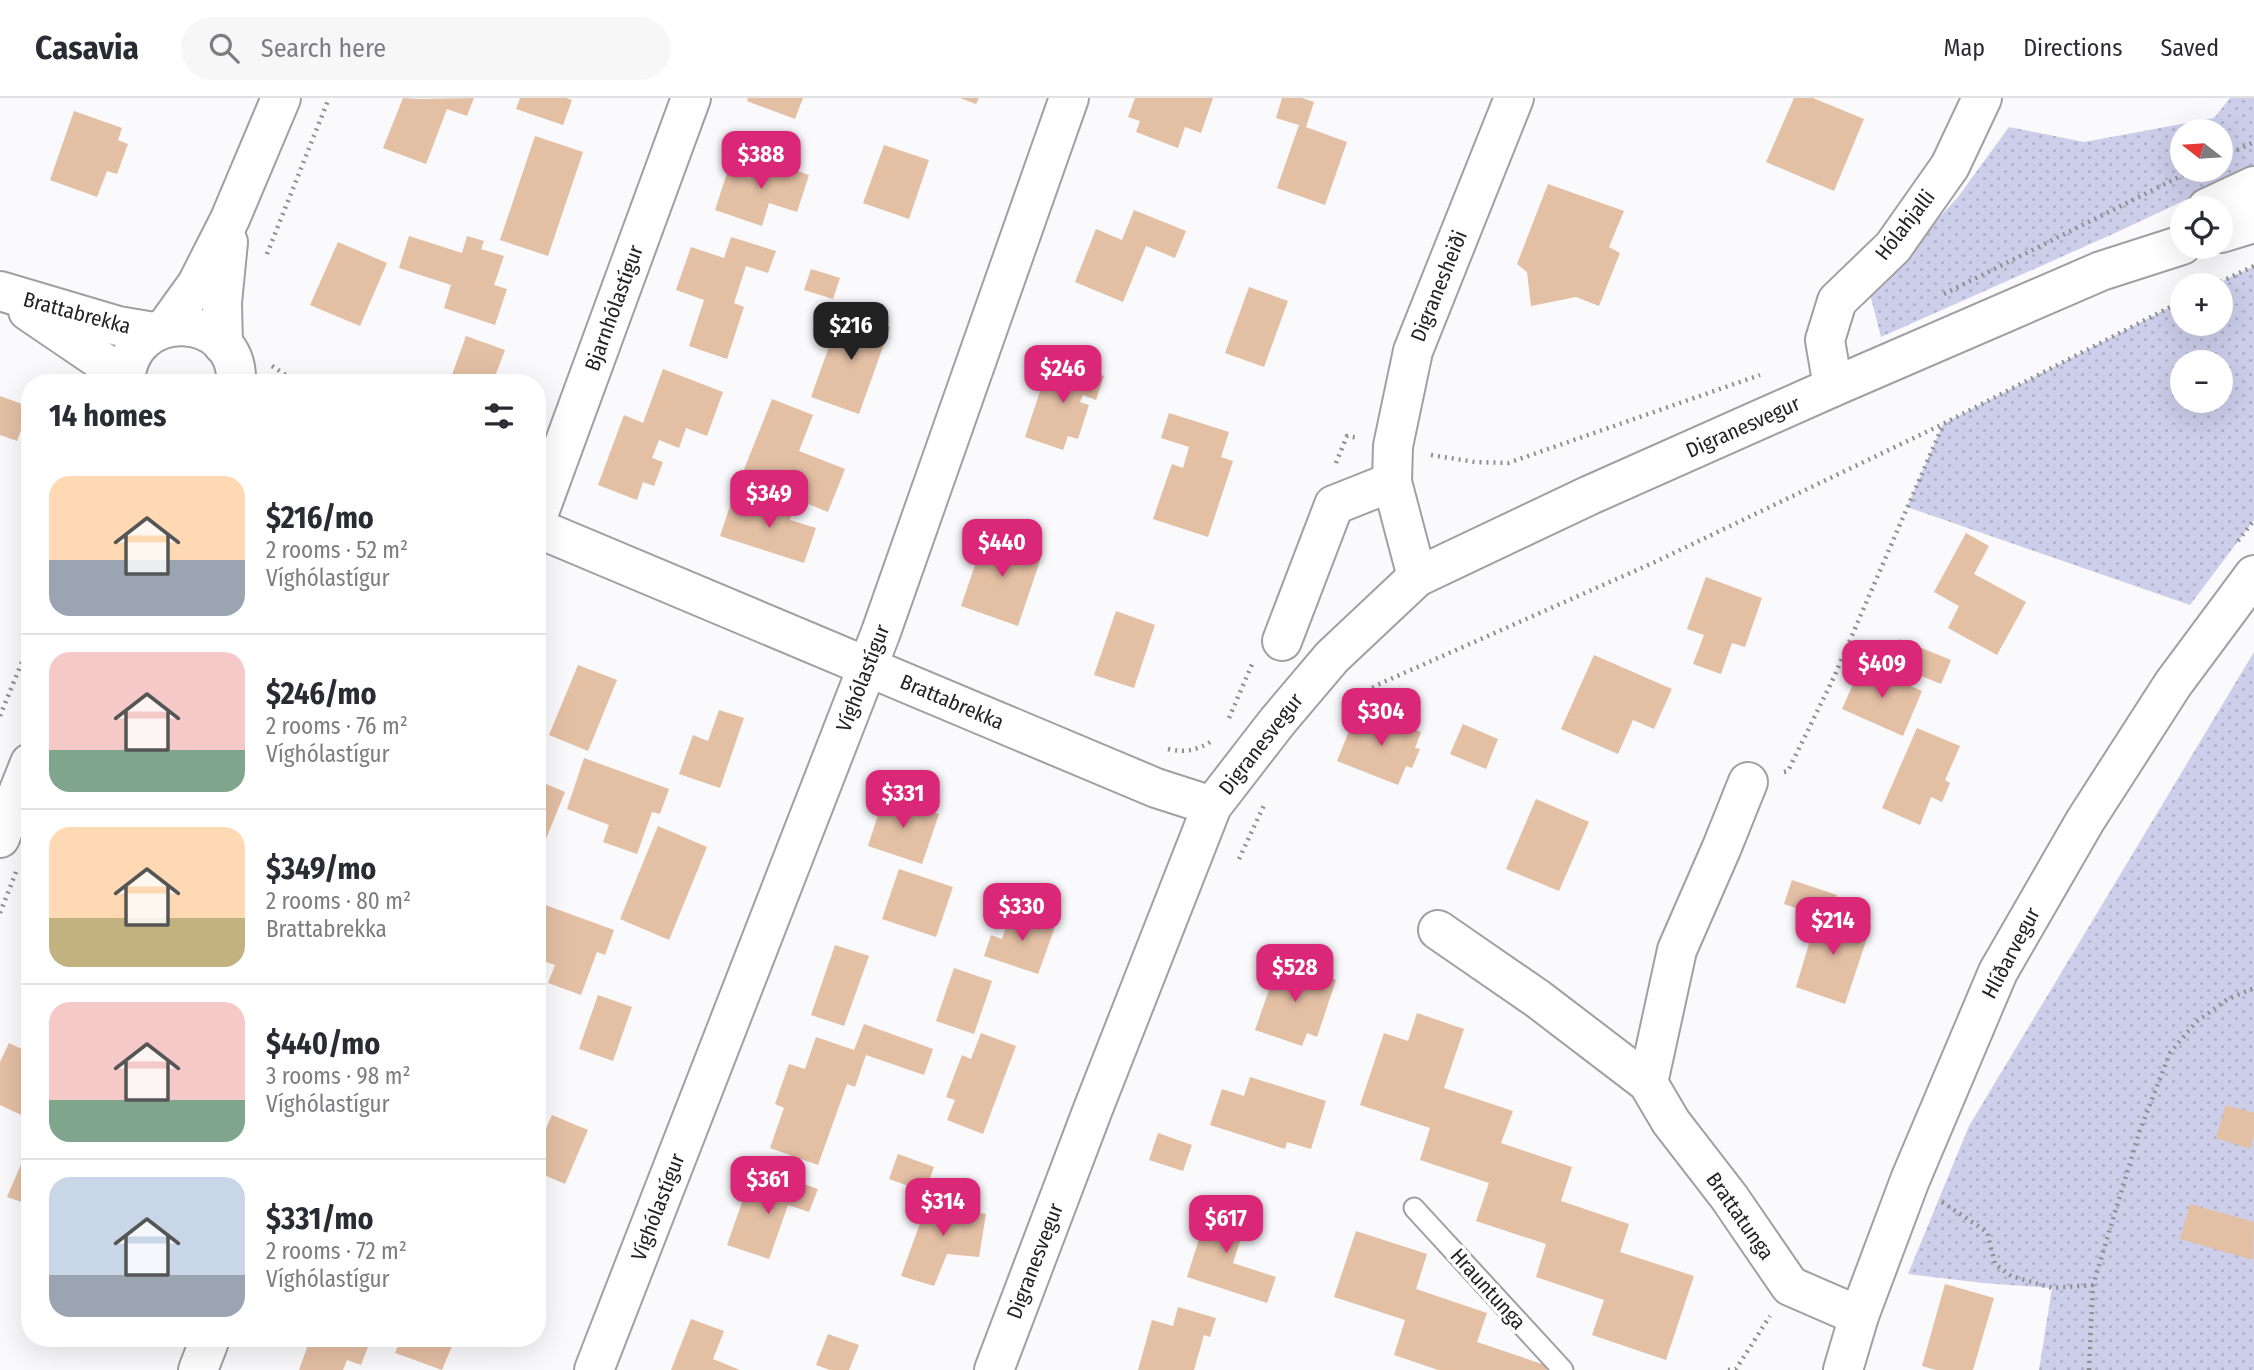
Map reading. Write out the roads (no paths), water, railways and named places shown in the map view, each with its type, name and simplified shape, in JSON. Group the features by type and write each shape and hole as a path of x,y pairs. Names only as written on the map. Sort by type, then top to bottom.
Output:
{"street":[{"path":"125,374 131,356 140,342 160,330 193,293 230,219 281,98"},
{"name":"Bjarnhólastígur","path":"546,493 691,98"},
{"name":"Víghólastígur","path":"594,1370 868,666 1069,98"},
{"name":"Digranesheiði","path":"1417,577 1392,482 1393,446 1413,351 1514,98"},
{"name":"Hólahjalli","path":"1833,387 1825,340 1837,301 1892,247 1950,166 1982,98"},
{"path":"2233,196 2254,186"},
{"path":"230,219 222,303 243,368"},
{"path":"2233,229 2254,223"},
{"name":"Digranesvegur","path":"2101,271 2170,226"},
{"name":"Digranesvegur","path":"995,1370 1093,1109 1212,806 1332,657 1417,577 1590,495 1833,387 2101,271 2170,249"},
{"name":"Brattabrekka","path":"0,292 118,326 160,330 182,325 197,328 211,334 243,368"},
{"name":"Brattabrekka","path":"0,292 103,362 114,374"},
{"path":"1282,641 1334,505 1392,482"},
{"name":"Brattabrekka","path":"546,532 1156,788 1212,806"},
{"name":"Hlíðarvegur","path":"1843,1370 1859,1316 1910,1180 1997,972 2085,821 2173,684 2254,575"},
{"path":"1648,1083 1677,950 1748,782"},
{"path":"10,851 21,803"},
{"name":"Brattatunga","path":"1438,930 1538,999 1648,1083 1671,1122 1729,1197 1790,1286 1859,1316"},
{"path":"198,1370 207,1347"}],"lane":[{"name":"Hrauntunga","path":"1414,1208 1563,1370"}]}
